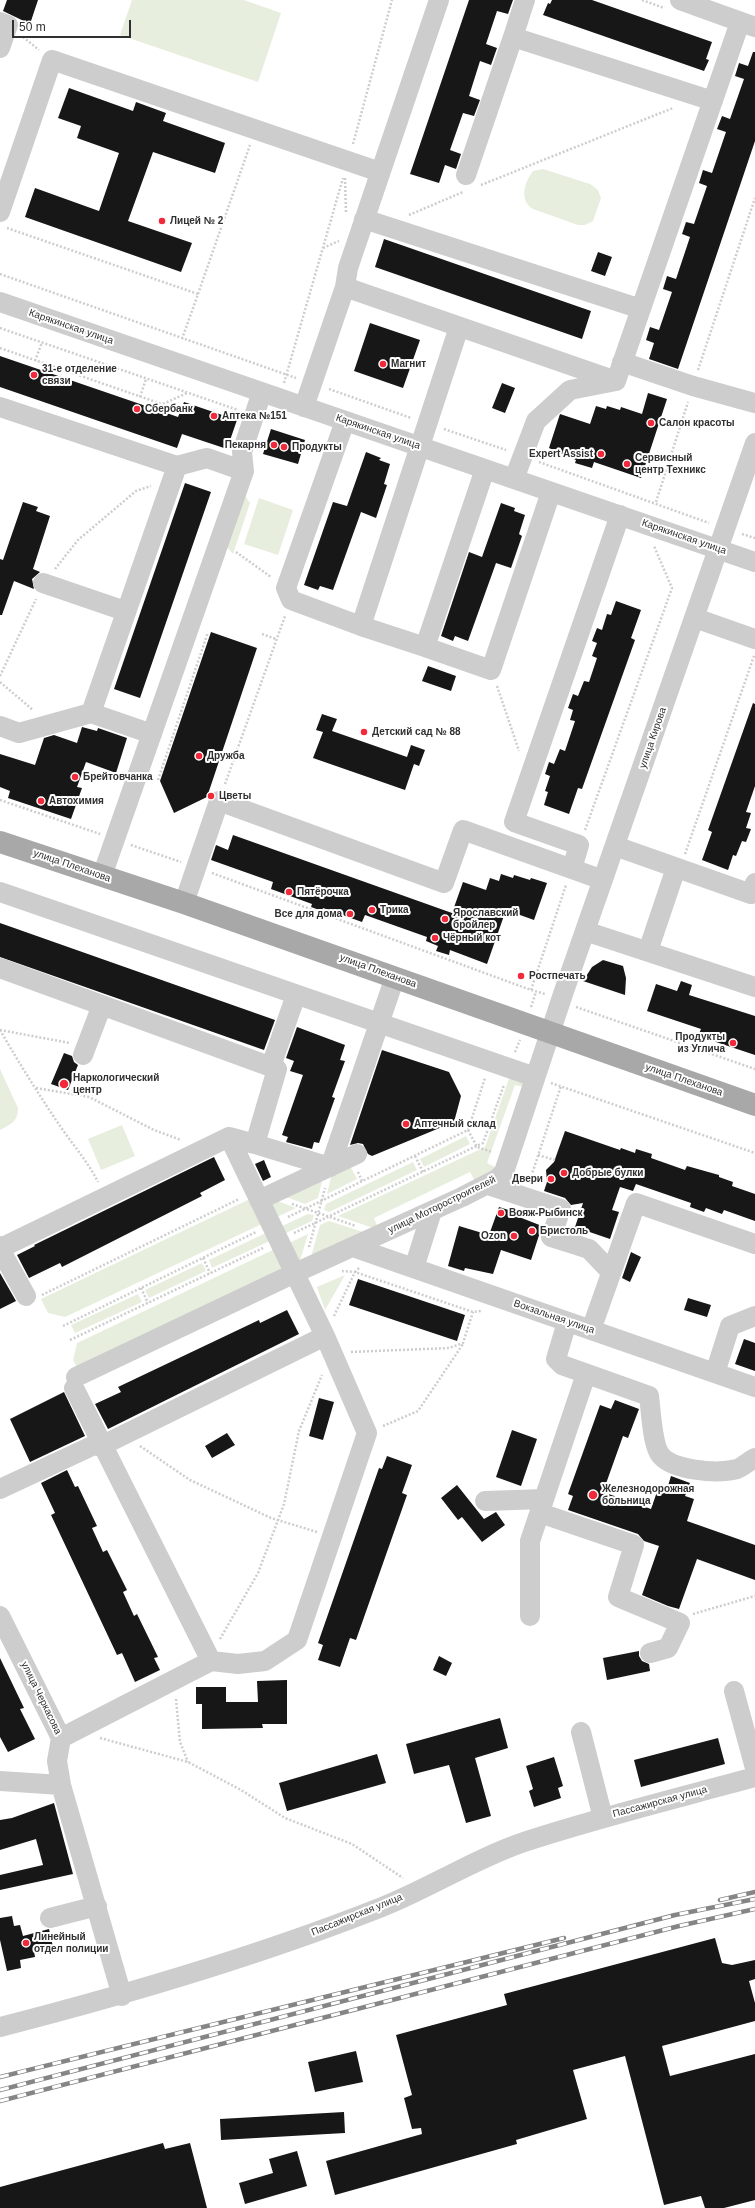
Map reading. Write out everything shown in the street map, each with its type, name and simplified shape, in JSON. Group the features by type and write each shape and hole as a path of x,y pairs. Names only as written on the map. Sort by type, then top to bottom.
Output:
{"main road":[{"name":"улица Плеханова","path":"0,842 184,903 755,1105"}],"street":[{"path":"304,407 345,287 348,268 439,0"},
{"path":"470,184 525,0"},
{"path":"616,381 641,309 707,99 748,24 680,0"},
{"path":"0,48 4,23"},
{"path":"513,37 707,99"},
{"path":"0,212 52,60 380,172"},
{"path":"362,227 384,225 641,309"},
{"path":"345,287 616,381"},
{"name":"Карякинская улица","path":"0,302 755,562"},
{"path":"361,626 459,327"},
{"path":"622,362 694,386 755,403"},
{"path":"514,479 536,421 570,390 616,381"},
{"path":"102,876 244,471 242,452 271,395"},
{"path":"0,407 174,473 207,458 244,471"},
{"path":"345,421 288,594 361,626 491,670 551,492"},
{"name":"улица Кирова","path":"550,1032 755,443"},
{"path":"425,647 485,469"},
{"path":"91,713 125,611 174,473"},
{"path":"572,869 579,845 514,822 620,515"},
{"path":"44,583 125,611"},
{"path":"695,618 755,639"},
{"path":"0,726 19,733 91,713 152,734"},
{"path":"184,903 219,801 444,884 463,830 603,880"},
{"path":"615,846 751,894 755,883"},
{"path":"648,951 678,869"},
{"path":"0,892 535,1077"},
{"path":"585,931 755,987"},
{"path":"0,968 277,1069 255,1144"},
{"path":"330,1167 395,977"},
{"path":"271,1066 296,995"},
{"path":"85,1050 102,1005"},
{"name":"улица Моторостроителей","path":"103,1445 75,1382 299,1272 488,1184 504,1172 550,1032"},
{"path":"31,1297 0,1248 229,1137 330,1167"},
{"path":"68,1734 183,1675 210,1658 238,1664 265,1661 297,1640 367,1433 328,1344 299,1272 275,1233 261,1195 229,1137"},
{"path":"261,1195 330,1167 357,1154"},
{"path":"488,1184 561,1209 552,1237 589,1250 611,1272"},
{"path":"591,1330 636,1203 755,1244"},
{"path":"414,1268 432,1211"},
{"name":"Вокзальная улица","path":"353,1247 755,1387"},
{"path":"715,1373 730,1326 755,1316"},
{"path":"568,1322 556,1359 562,1365 649,1396 656,1445 664,1459 673,1464 700,1470 728,1470 738,1468 755,1458"},
{"path":"0,1490 92,1446 103,1445 328,1344"},
{"path":"530,1616 530,1542 586,1374"},
{"path":"103,1445 210,1658"},
{"path":"485,1501 542,1506 634,1545 618,1597 680,1623 668,1648 650,1653"},
{"name":"улица Черкасова","path":"0,1616 68,1734 57,1761 62,1785 98,1906 122,1996"},
{"path":"734,1691 755,1768"},
{"path":"581,1732 603,1818"},
{"name":"Пассажирская улица","path":"0,2028 122,1996 305,1936 384,1906 477,1860 522,1842 603,1818 755,1777"},
{"path":"0,1781 62,1785"},
{"path":"50,1918 98,1906"}],"path":[{"path":"271,395 287,375 348,162 392,0"},
{"path":"4,23 52,60"},
{"path":"384,225 470,184 635,122 707,99"},
{"path":"182,339 255,130"},
{"path":"656,502 755,198"},
{"path":"0,225 198,294"},
{"path":"323,248 362,227"},
{"path":"0,274 182,339 656,502 725,529 755,538"},
{"path":"36,360 42,342"},
{"path":"0,348 184,412"},
{"path":"140,397 146,378"},
{"path":"163,404 187,393"},
{"path":"0,676 44,583 78,540 136,491 174,473"},
{"path":"579,845 672,588 652,541"},
{"path":"219,801 276,639 288,594 236,552"},
{"path":"262,634 276,639"},
{"path":"678,869 755,653"},
{"path":"491,670 528,781"},
{"path":"0,682 49,724"},
{"path":"0,800 196,867 543,995 552,990 574,998 575,1007 580,1009 755,1069"},
{"path":"531,990 572,869"},
{"path":"0,1030 85,1050"},
{"path":"0,1030 36,1088 90,1166 106,1196"},
{"path":"70,1340 210,1273 275,1233 306,1209 468,1130 491,1062"},
{"path":"63,1326 203,1258 275,1233 316,1223 477,1147 483,1143 509,1069"},
{"path":"535,1077 755,1153"},
{"path":"525,1196 561,1086"},
{"path":"36,1088 89,1097 154,1130 204,1149"},
{"path":"468,1130 477,1147"},
{"path":"538,1155 554,1160"},
{"path":"415,1156 423,1172"},
{"path":"299,1272 319,1213 330,1167"},
{"path":"31,1297 261,1195 381,1234"},
{"path":"203,1258 210,1273"},
{"path":"210,1658 258,1573 284,1504 299,1431 328,1344 355,1272 339,1271"},
{"path":"141,1288 148,1302"},
{"path":"367,1433 418,1411 463,1343 473,1312"},
{"path":"328,1344 449,1348 463,1343"},
{"path":"123,1435 190,1480 278,1520 332,1536"},
{"path":"674,1620 755,1596"},
{"path":"183,1675 175,1702 180,1742 188,1762"},
{"path":"68,1734 188,1762 241,1790 285,1818 352,1844 418,1889"}],"green space":[{"path":"132,0 244,0 281,13 258,82 120,35"},
{"path":"543,169 590,184 598,190 601,198 593,221 585,225 578,225 533,209 529,205 524,196 525,186 533,171"},
{"path":"244,494 250,503 233,554 226,546"},
{"path":"259,498 293,510 278,555 244,544"},
{"path":"0,1069 18,1108 18,1113 15,1120 11,1124 0,1130"},
{"path":"511,1073 527,1079 524,1087 515,1085 487,1163 497,1168 476,1183 470,1172 374,1218 379,1230 338,1216 485,1147"},
{"path":"122,1125 135,1156 101,1170 88,1139"},
{"path":"466,1136 470,1144 424,1167 420,1159"},
{"path":"348,1162 357,1179 327,1194 333,1169"},
{"path":"413,1162 417,1170 329,1212 324,1210 326,1204"},
{"path":"324,1173 318,1198 305,1204 278,1194"},
{"path":"254,1197 266,1222 65,1317 48,1313 41,1299"},
{"path":"270,1198 296,1208 275,1218"},
{"path":"308,1214 314,1215 312,1221 284,1234 280,1227"},
{"path":"329,1221 369,1234 310,1260 320,1225"},
{"path":"270,1231 274,1239 212,1268 209,1260"},
{"path":"308,1234 298,1268 287,1244"},
{"path":"277,1248 289,1272 79,1371 73,1360 77,1343"},
{"path":"202,1263 206,1271 149,1298 145,1290"},
{"path":"345,1275 325,1310 317,1287"},
{"path":"138,1294 142,1302 75,1333 71,1325"}],"building":[{"path":"7,0 38,0 30,24 3,11"},
{"path":"469,0 513,0 508,14 497,11 486,44 497,48 491,65 480,61 469,96 480,100 474,116 463,113 450,150 461,154 456,169 445,165 439,183 410,174"},
{"path":"552,0 592,0 712,42 706,59 709,60 704,71 543,15 548,3 550,4"},
{"path":"753,52 755,52 755,141 678,369 649,359 654,343 646,340 650,327 659,330 672,292 663,289 667,276 676,279 690,237 682,234 686,222 694,224 707,186 699,183 703,170 712,173 726,132 717,129 722,116 730,119 744,79 735,76 739,63 748,66"},
{"path":"69,88 133,111 136,102 166,113 163,121 225,143 215,173 153,152 128,221 192,243 181,272 25,217 35,188 99,211 119,153 77,138 81,126 58,118"},
{"path":"384,239 591,311 582,339 375,267"},
{"path":"598,252 612,257 605,276 591,271"},
{"path":"370,323 420,340 403,388 354,371"},
{"path":"0,356 178,417 184,402 237,420 227,449 182,434 177,448 0,387"},
{"path":"502,383 515,388 505,413 492,408"},
{"path":"648,393 667,399 641,478 594,462 592,468 575,463 576,460 549,448 560,414 590,424 596,406 606,409 607,406 620,410 621,407 642,414"},
{"name":"Продукты","path":"271,429 305,440 298,464 263,454"},
{"path":"366,452 381,458 379,460 390,464 384,484 387,485 376,518 361,512 333,590 320,586 318,590 304,585 333,502 347,506"},
{"path":"185,483 211,492 140,698 114,689"},
{"path":"23,502 38,507 36,511 50,516 33,569 40,572 32,579 34,589 14,581 2,615 0,615 0,559 3,560"},
{"path":"501,503 515,508 514,511 525,515 519,534 522,536 511,568 496,563 468,641 455,636 453,641 441,636 469,552 482,557"},
{"path":"616,601 641,610 631,638 635,640 582,789 578,788 569,814 544,805 548,792 545,791 550,776 545,774 549,762 554,764 560,749 565,751 575,721 570,720 573,710 568,708 573,694 578,696 584,681 589,682 597,658 592,656 597,643 592,641 597,628 602,630 607,614 611,615"},
{"path":"211,632 257,648 207,797 174,813 160,781"},
{"path":"428,666 456,676 451,691 422,681"},
{"path":"753,703 755,704 755,786 746,812 751,813 746,828 751,829 746,842 742,841 736,856 733,855 728,870 702,860 712,832 708,830"},
{"path":"322,714 337,719 332,731 407,757 411,745 425,750 419,766 414,764 405,790 313,758 323,732 316,730"},
{"path":"82,727 97,731 98,728 127,738 116,773 86,762 77,787 82,788 71,819 8,798 10,791 0,787 0,754 35,765 44,738 54,735 77,743"},
{"path":"233,835 452,913 463,882 486,890 490,878 499,881 501,874 513,878 514,875 530,880 531,878 547,883 534,920 506,910 487,964 450,950 449,955 436,951 438,946 426,941 427,937 365,915 362,922 323,908 322,911 311,907 312,904 271,889 273,882 211,860 216,845 228,850"},
{"path":"0,923 275,1020 264,1050 0,957"},
{"path":"603,960 623,966 626,978 625,995 583,981 592,967"},
{"path":"681,981 692,985 689,995 755,1016 755,1055 698,1036 701,1029 647,1011 656,984 677,991"},
{"path":"297,1027 345,1045 340,1060 345,1061 332,1097 335,1098 319,1143 314,1142 312,1149 286,1142 288,1137 282,1135 303,1075 290,1071 294,1061 286,1058"},
{"path":"382,1050 449,1072 461,1096 454,1122 372,1156 368,1154 363,1144 358,1143 350,1145"},
{"path":"64,1053 72,1056 74,1062 78,1065 68,1090 51,1084"},
{"path":"565,1131 620,1150 621,1148 635,1153 636,1149 652,1154 651,1158 685,1170 687,1166 719,1175 719,1177 733,1182 732,1186 755,1194 755,1221 724,1210 722,1214 706,1208 704,1212 690,1207 691,1203 636,1184 633,1191 620,1187 612,1210 619,1212 610,1239 575,1227 583,1203 571,1205 565,1198 544,1191 547,1182 546,1170 554,1162"},
{"path":"214,1157 225,1180 200,1193 202,1196 62,1267 60,1263 29,1278 17,1255 35,1246 34,1245"},
{"path":"264,1160 271,1177 263,1181 255,1164"},
{"path":"499,1207 515,1212 514,1215 542,1226 531,1260 501,1250 493,1274 465,1268 464,1271 448,1266 459,1226 489,1235"},
{"path":"631,1252 641,1257 630,1282 622,1278"},
{"path":"0,1273 16,1301 0,1309"},
{"path":"358,1279 465,1315 457,1341 349,1305"},
{"path":"688,1298 711,1305 707,1317 684,1310"},
{"path":"287,1310 299,1334 108,1429 95,1404 121,1392 118,1387 259,1320 260,1323"},
{"path":"744,1339 755,1343 755,1371 735,1364"},
{"path":"64,1392 85,1436 30,1462 10,1419"},
{"path":"319,1398 334,1402 323,1440 309,1436"},
{"path":"615,1400 639,1409 628,1438 623,1436 603,1492 651,1509 659,1486 667,1489 671,1476 690,1483 685,1496 694,1499 687,1521 755,1545 755,1580 697,1559 679,1609 668,1606 642,1595 659,1546 644,1541 638,1534 568,1510 573,1496 568,1494 600,1405 611,1409"},
{"path":"512,1430 537,1439 521,1486 496,1477"},
{"path":"227,1433 235,1445 212,1458 205,1446"},
{"path":"387,1456 412,1465 402,1493 407,1495 356,1640 350,1638 340,1667 318,1660 323,1645 318,1643 379,1468 382,1469"},
{"path":"67,1470 75,1487 78,1486 97,1526 92,1528 103,1552 107,1550 127,1590 123,1592 134,1616 137,1614 158,1657 154,1658 160,1670 135,1682 122,1653 117,1655 51,1515 55,1513 41,1483"},
{"path":"457,1485 484,1519 496,1512 505,1525 482,1542 462,1517 458,1520 441,1498"},
{"path":"639,1651 639,1656 642,1661 649,1664 650,1671 607,1680 603,1658"},
{"path":"439,1656 452,1663 446,1676 433,1670"},
{"path":"0,1658 24,1708 20,1709 35,1739 8,1752 0,1737"},
{"path":"287,1680 287,1724 262,1724 263,1728 202,1729 202,1704 196,1704 196,1687 226,1687 226,1702 258,1702 257,1681"},
{"path":"500,1718 508,1748 475,1758 491,1816 466,1823 449,1765 414,1774 406,1744"},
{"path":"718,1738 725,1764 641,1787 634,1760"},
{"path":"377,1754 386,1783 287,1811 279,1783"},
{"path":"554,1757 563,1786 558,1788 561,1798 534,1807 529,1791 533,1789 526,1766"},
{"path":"54,1803 73,1874 0,1890 0,1875 43,1865 36,1839 0,1850 0,1820 12,1818"},
{"name":"Линейный отдел полиции","path":"12,1916 14,1926 20,1925 23,1936 49,1929 53,1947 34,1951 35,1957 20,1960 21,1968 7,1971 0,1940 0,1918"},
{"path":"715,1938 722,1963 732,1965 755,1960 755,1979 749,1981 755,2003 755,2021 662,2046 670,2076 755,2054 755,2200 724,2208 705,2208 701,2196 664,2205 625,2056 573,2070 587,2119 516,2140 517,2144 335,2195 326,2161 422,2134 421,2128 412,2129 404,2098 412,2095 396,2035 507,2005 504,1994"},
{"path":"356,2051 363,2082 315,2092 308,2062"},
{"path":"344,2112 345,2133 221,2140 220,2119"},
{"path":"163,2143 165,2149 190,2143 207,2208 0,2208 0,2187"},
{"path":"297,2151 307,2186 245,2204 239,2183 273,2173 269,2159"}],"railway":[{"path":"720,1900 755,1892"},
{"path":"0,2090 675,1915 755,1899"},
{"path":"0,2101 679,1926 755,1909"},
{"path":"0,2077 564,1938"}],"place":[{"name":"Лицей № 2","path":"162,221"},
{"name":"Магнит","path":"383,364"},
{"name":"31-е отделение связи","path":"34,375"},
{"name":"Сбербанк","path":"137,409"},
{"name":"Аптека №151","path":"214,416"},
{"name":"Салон красоты","path":"651,423"},
{"name":"Пекарня","path":"274,445"},
{"name":"Продукты","path":"284,447"},
{"name":"Expert Assist","path":"601,454"},
{"name":"Сервисный центр Техникс","path":"627,464"},
{"name":"Детский сад № 88","path":"364,732"},
{"name":"Дружба","path":"199,756"},
{"name":"Брейтовчанка","path":"75,777"},
{"name":"Цветы","path":"211,796"},
{"name":"Автохимия","path":"41,801"},
{"name":"Пятёрочка","path":"289,892"},
{"name":"Трика","path":"372,910"},
{"name":"Все для дома","path":"350,914"},
{"name":"Ярославский бройлер","path":"445,919"},
{"name":"Чёрный кот","path":"435,938"},
{"name":"Ростпечать","path":"521,976"},
{"name":"Продукты из Углича","path":"733,1043"},
{"name":"Наркологический центр","path":"64,1084"},
{"name":"Аптечный склад","path":"406,1124"},
{"name":"Добрые булки","path":"564,1173"},
{"name":"Двери","path":"551,1179"},
{"name":"Вояж-Рыбинск","path":"501,1213"},
{"name":"Бристоль","path":"532,1231"},
{"name":"Ozon","path":"514,1236"},
{"name":"Железнодорожная больница","path":"593,1495"},
{"name":"Линейный отдел полиции","path":"26,1943"}]}
